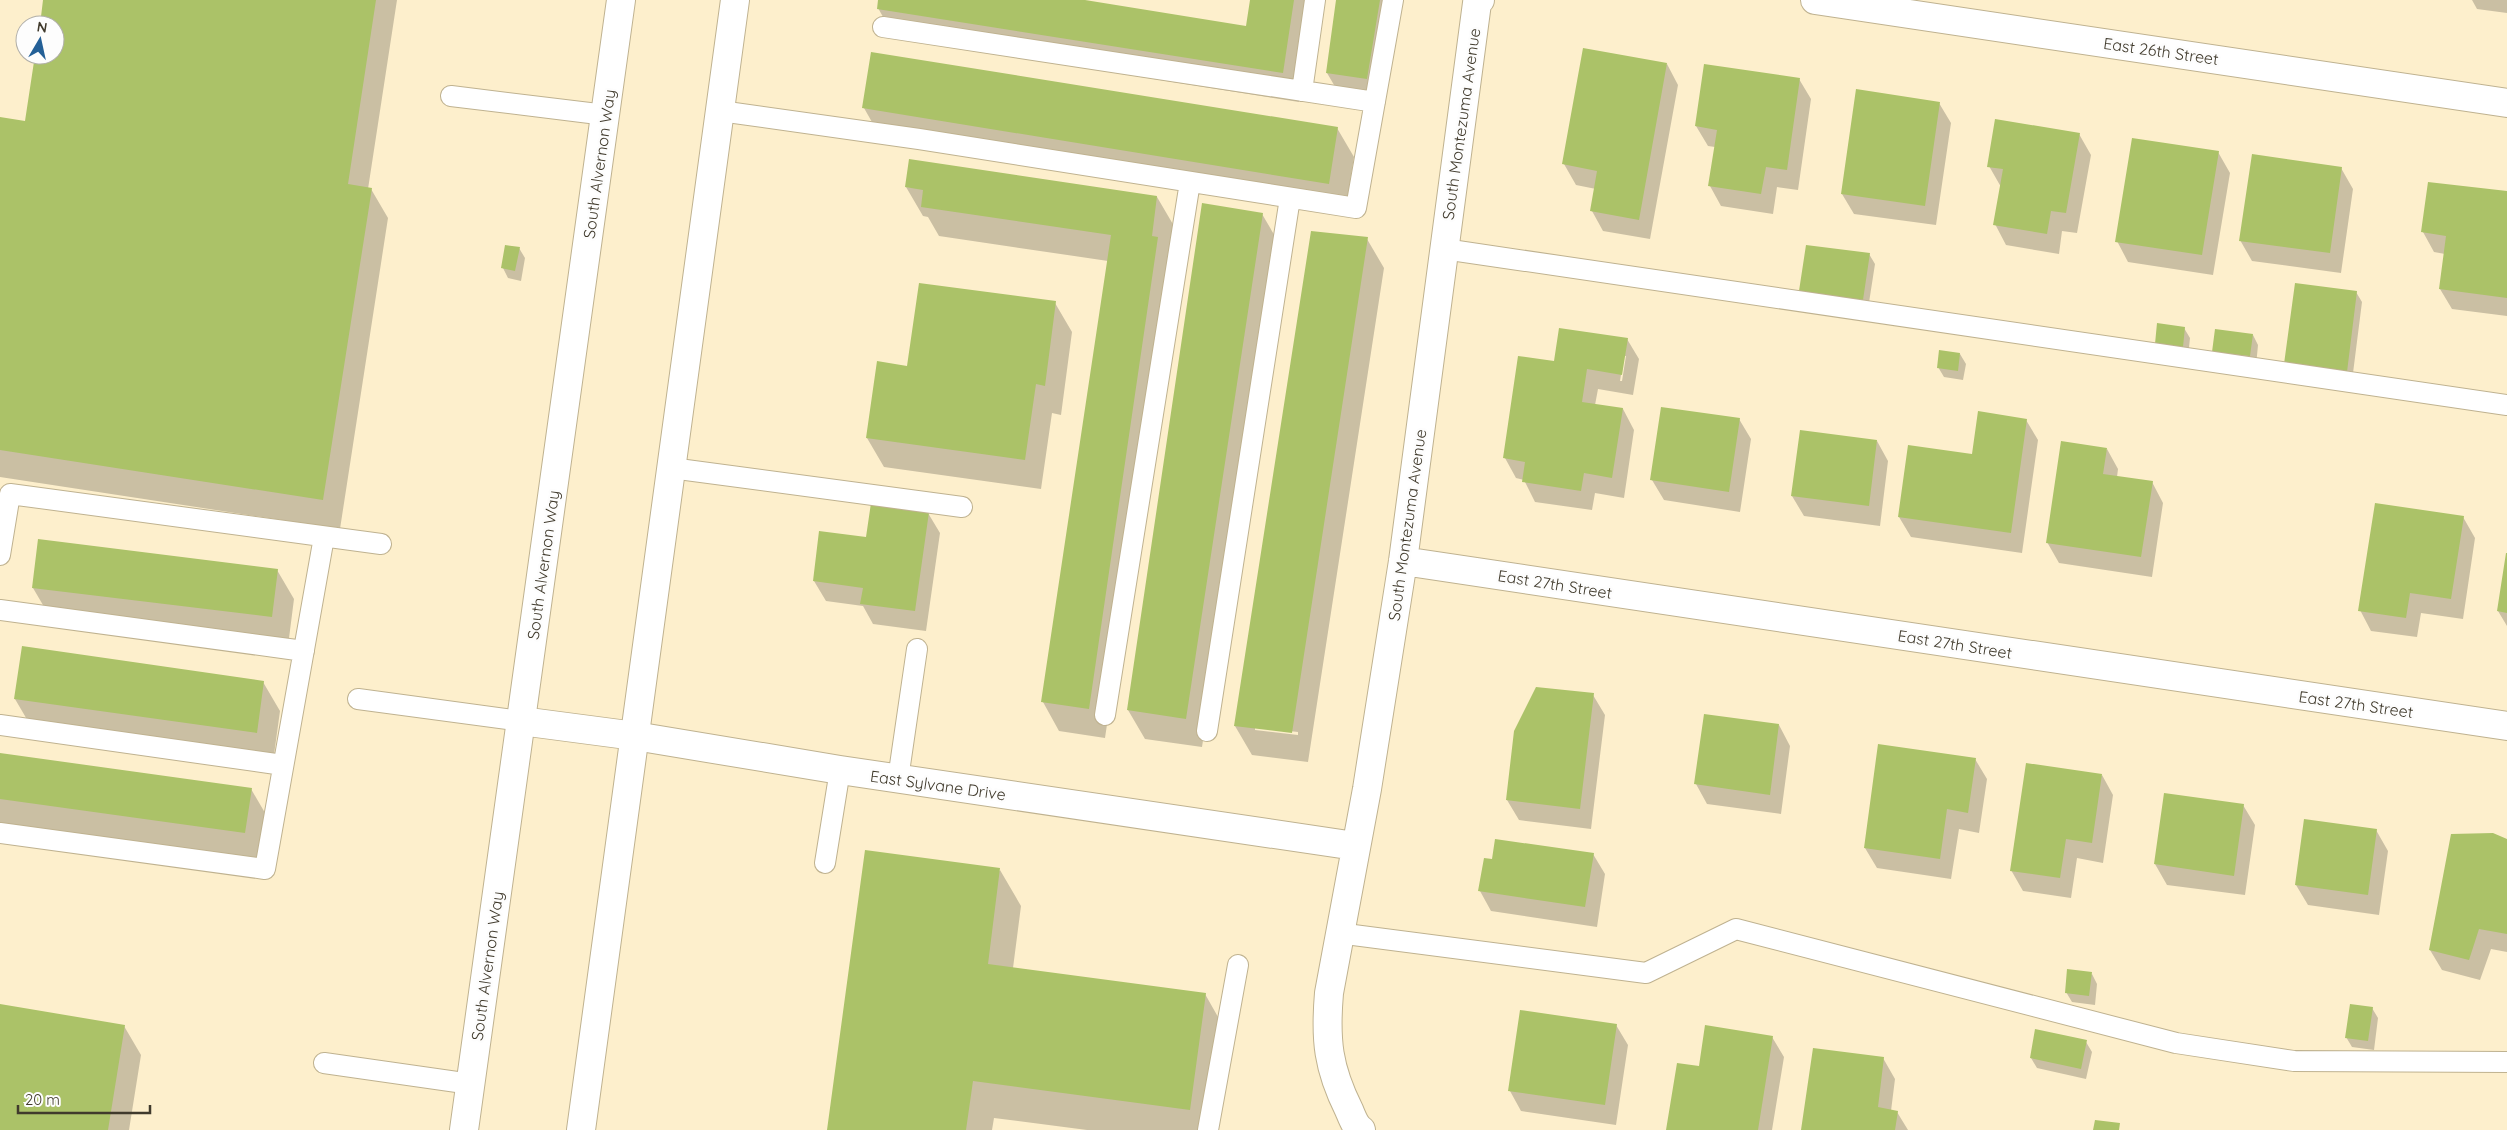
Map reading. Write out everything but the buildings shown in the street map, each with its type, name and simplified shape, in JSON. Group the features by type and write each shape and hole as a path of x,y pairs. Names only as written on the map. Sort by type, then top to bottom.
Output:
{"street":[{"name":"South Alvernon Way","path":"464,1130 621,0"},
{"path":"581,1130 735,0"},
{"name":"South Montezuma Avenue","path":"1361,1130 1336,1084 1328,1050 1326,1023 1328,993 1368,779 1403,561 1477,3 1480,0"},
{"name":"East 26th Street","path":"1815,0 2507,102"},
{"name":"East 27th Street","path":"1403,561 2507,726"},
{"name":"East Sylvane Drive","path":"522,722 634,736 898,779 1355,846"}],"lane":[{"path":"1302,92 1315,0"},
{"path":"720,111 919,139 1356,208 1393,0"},
{"path":"884,27 1375,102"},
{"path":"451,96 606,115"},
{"path":"1105,715 1190,182"},
{"path":"1207,731 1290,198"},
{"path":"1444,250 2507,405"},
{"path":"671,468 962,507"},
{"path":"0,555 10,494 381,544"},
{"path":"0,833 265,869 324,537"},
{"path":"0,610 304,651"},
{"path":"898,779 917,648"},
{"path":"358,699 522,722"},
{"path":"0,725 283,765"},
{"path":"826,863 840,770"},
{"path":"1338,933 1646,973 1736,929 2176,1043 2294,1061 2507,1062"},
{"path":"1208,1130 1238,965"},
{"path":"324,1063 471,1084"}]}
